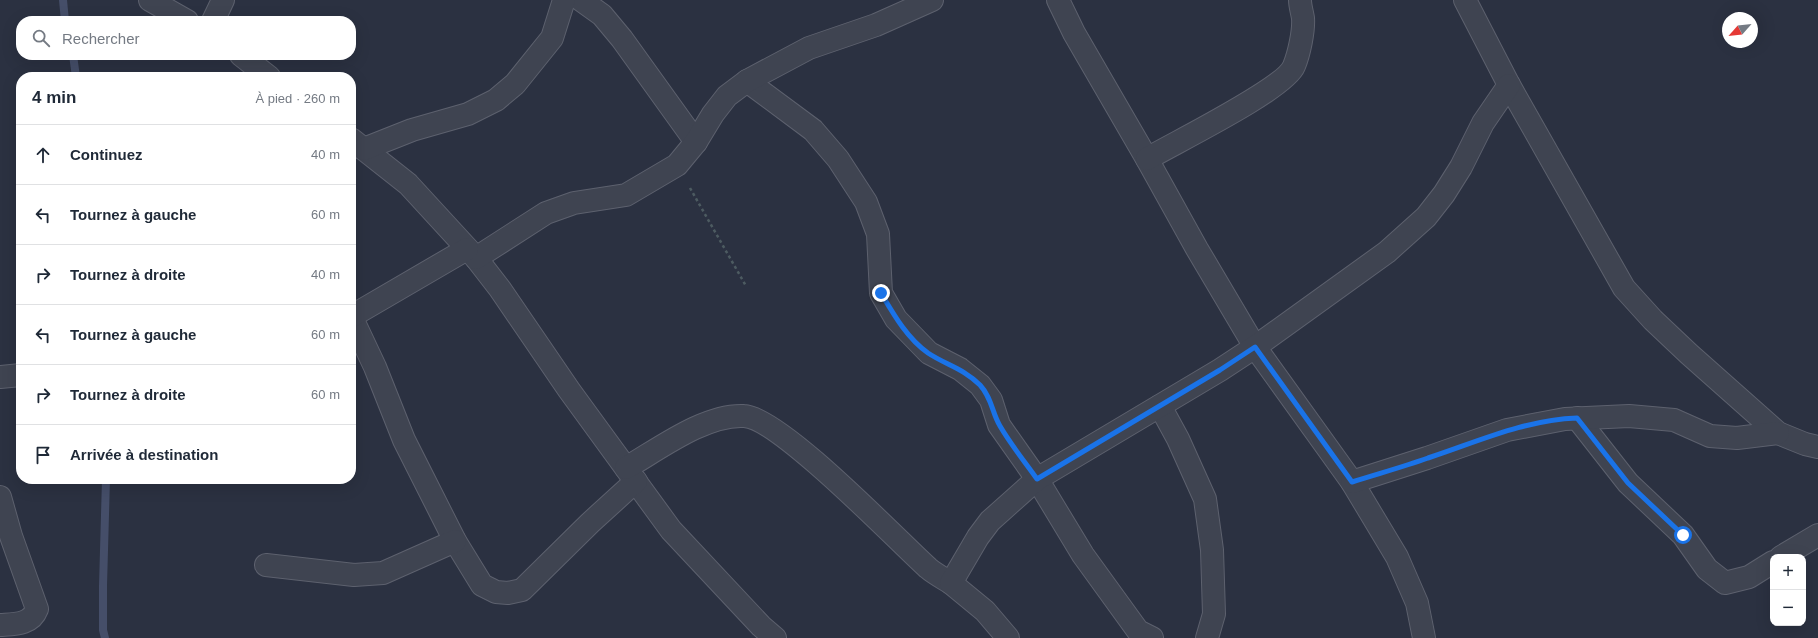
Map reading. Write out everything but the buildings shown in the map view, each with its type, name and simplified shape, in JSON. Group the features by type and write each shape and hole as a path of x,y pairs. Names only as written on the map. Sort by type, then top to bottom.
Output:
{"street":[{"path":"150,0 178,16"},
{"path":"215,16 223,0"},
{"path":"358,144 468,114 496,100 516,84 552,38 564,0"},
{"path":"581,0 602,15 622,39 696,142"},
{"path":"356,313 472,254 546,213 574,203 626,195 677,165 696,142 713,114 727,96 747,81 809,48 876,25 932,0"},
{"path":"1058,0 1074,33 1147,158 1197,249 1255,347 1352,482 1396,557 1417,603 1424,638"},
{"path":"1147,158 1257,98 1288,76 1294,67 1300,44 1303,20 1300,0"},
{"path":"1465,1 1509,85 1624,288 1653,320 1674,340 1778,433 1805,444 1818,447"},
{"path":"243,63 260,72"},
{"path":"747,81 813,130 838,159 866,202 878,234 881,293 896,320 929,353 960,369 980,385 991,400 999,425 1037,479 1083,554 1138,631 1152,638"},
{"path":"951,583 978,537 990,521 1037,479 1160,406 1255,347 1387,252 1426,217 1444,194 1461,167 1483,123 1509,85"},
{"path":"358,144 408,184 472,254 500,289 569,390 671,530 761,626 775,638"},
{"path":"356,327 375,367 404,440 455,541 482,585 496,592 508,593 522,590 590,523 631,475 703,423 724,418 745,416 764,424 786,437 847,491 930,569 951,583 985,611 1008,638"},
{"path":"0,377 16,375"},
{"path":"1160,406 1178,439 1205,499 1212,550 1214,614 1207,638"},
{"path":"1352,482 1428,458 1507,430 1565,419 1629,416 1674,420 1710,436 1737,438 1778,433"},
{"path":"1577,418 1628,483 1683,535 1707,569 1725,583 1749,577 1770,564"},
{"path":"0,497 11,536 36,609 35,614 26,621 0,625"},
{"path":"1786,554 1818,535"},
{"path":"266,566 354,575 383,573 455,541"}],"path":[{"path":"677,165 746,286"}],"waterway":[{"path":"63,0 65,16"},
{"path":"74,60 75,72"},
{"path":"105,638 103,630 103,586 106,484"}],"route":[{"path":"881,293 896,320 912,338 929,353 960,369 980,385 991,400 999,425 1037,479 1220,370 1255,347 1352,482 1428,458 1507,430 1577,418 1628,483 1683,535"}]}
